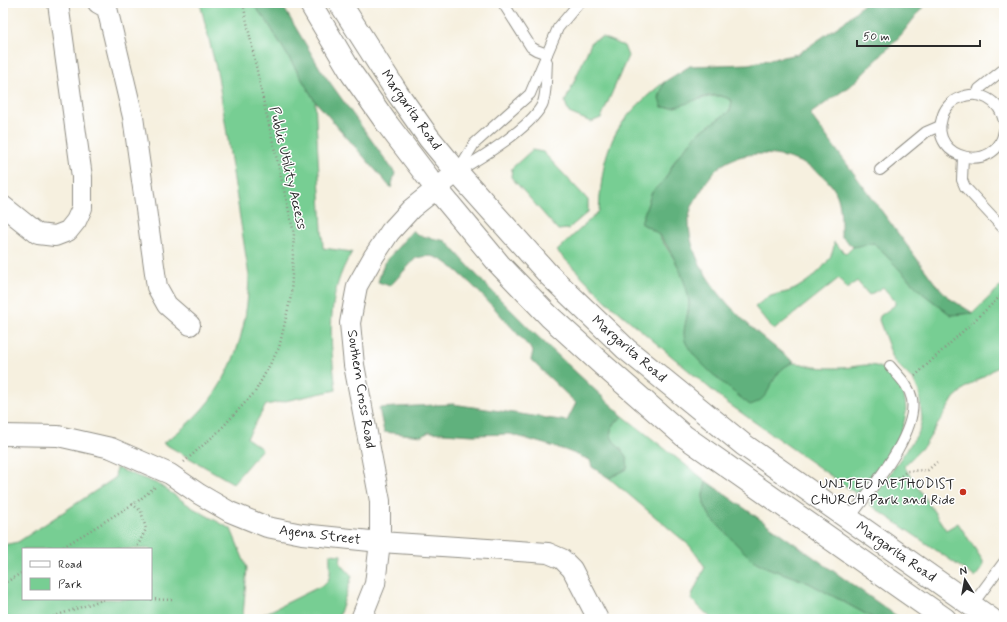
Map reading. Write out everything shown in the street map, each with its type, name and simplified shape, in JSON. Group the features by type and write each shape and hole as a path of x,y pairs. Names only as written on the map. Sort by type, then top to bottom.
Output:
{"main road":[{"name":"Margarita Road","path":"310,3 352,74 388,125 436,188 499,264 548,316 679,431 945,619"},
{"name":"Margarita Road","path":"340,3 398,94 429,138 457,172 549,275 626,349 744,445 991,619"}],"street":[{"path":"3,206 38,234 55,236 68,231 82,208 82,177 58,3"},
{"path":"105,5 133,117 155,280 168,305 190,325"},
{"name":"Southern Cross Road","path":"361,619 375,584 380,542 380,501 354,365 350,323 357,286 390,232 411,209 457,172"},
{"name":"Agena Street","path":"3,435 58,436 111,448 170,474 199,494 230,512 267,527 302,534 380,542 548,553 562,559 572,569 598,619"}],"lane":[{"path":"503,3 531,46 536,50 547,54"},
{"path":"457,172 474,144 530,94 558,28 579,3"},
{"path":"457,172 484,156 532,119 543,104 547,54"},
{"path":"977,95 979,88 1004,69"},
{"path":"1004,121 1000,111 993,102 977,95 964,96 956,99 948,106 943,113 940,126 946,144 954,152 963,157 978,158 987,155 998,146 1004,131"},
{"path":"880,170 926,132 940,126"},
{"path":"963,157 962,180 965,187 1004,229"},
{"path":"849,519 896,452 907,433 912,416 912,398 906,384 890,366"},
{"path":"972,605 1004,562"}],"path":[{"name":"Public Utility Access","path":"62,548 132,504 170,474 218,432 255,392 279,348 292,296 294,233 262,95 243,3"},
{"path":"906,384 1004,293"},
{"path":"894,483 903,473 907,471 928,470 937,462"},
{"path":"132,504 141,510 146,529 136,548"},
{"path":"3,584 22,573"},
{"path":"152,599 172,600"},
{"path":"46,619 102,600"}],"green space":[{"path":"200,3 252,3 268,23 315,101 323,248 352,252 343,268 333,302 331,337 336,390 266,405 247,438 262,449 233,483 163,443 184,427 201,410 216,391 228,371 237,349 247,302 249,276 218,76"},
{"path":"252,3 281,3 321,70 395,173 391,188 315,101 268,23"},
{"path":"865,3 926,3 901,35 854,83 810,114 934,282 949,298 973,313 951,315 922,293 874,243 853,247 841,236 840,210 838,197 835,191 822,176 810,167 796,160 765,154 735,158 719,167 707,180 692,207 689,215 689,224 692,245 700,265 712,285 743,320 794,362 779,372 764,397 758,402 750,405 705,367 697,359 686,343 684,339 684,329 689,304 686,287 673,256 662,239 657,233 641,223 652,192 665,179 676,159 697,134 730,111 732,101 715,95 679,106 662,107 659,99 664,82 690,66 748,64 798,54 843,23"},
{"path":"602,37 624,46 628,56 601,118 591,122 569,113 565,102 592,41"},
{"path":"664,82 659,98 689,101 713,96 722,96 732,101 730,111 697,134 676,159 665,179 652,192 641,223 657,233 675,260 687,287 689,305 684,333 766,395 771,382 779,370 786,365 794,363 831,368 872,365 879,367 888,373 897,383 904,397 906,412 903,427 887,457 858,495 726,402 606,301 557,251 599,211 604,169 608,152 614,138 632,111"},
{"path":"532,150 543,152 588,200 588,212 568,229 558,230 511,177 512,168"},
{"path":"413,230 417,235 446,241 483,282 533,332 623,416 614,424 611,431 612,437 627,461 627,469 609,478 592,467 590,460 565,450 510,434 473,435 429,432 422,436 384,432 379,408 453,404 567,421 576,403 531,360 533,351 499,314 471,284 445,262 433,256 416,258 390,286 378,282 384,263"},
{"path":"834,242 846,254 853,247 874,243 922,293 951,315 973,313 1004,283 1004,363 965,388 954,398 925,445 904,466 946,530 958,523 983,561 983,567 975,577 869,504 919,432 922,419 919,392 914,381 894,361 879,320 880,316 895,305 895,301 883,287 869,295 857,281 847,289 839,278 774,330 755,307 769,297 795,289 808,281 821,269 831,256"},
{"path":"623,416 706,481 703,495 704,504 711,518 768,568 807,582 875,619 712,619 692,600 692,595 705,567 690,546 609,478 627,469 627,461 612,437 611,431 614,424"},
{"path":"116,468 158,484 193,508 231,529 247,568 243,616 247,619 3,619 3,545 18,542 115,478"},
{"path":"706,481 901,619 875,619 807,582 768,568 752,560 711,518 704,504 703,495"},
{"path":"330,554 341,555 340,563 352,576 338,619 254,619 325,584 330,574"}],"place":[{"name":"UNITED METHODIST CHURCH Park and Ride","path":"963,492"}]}
